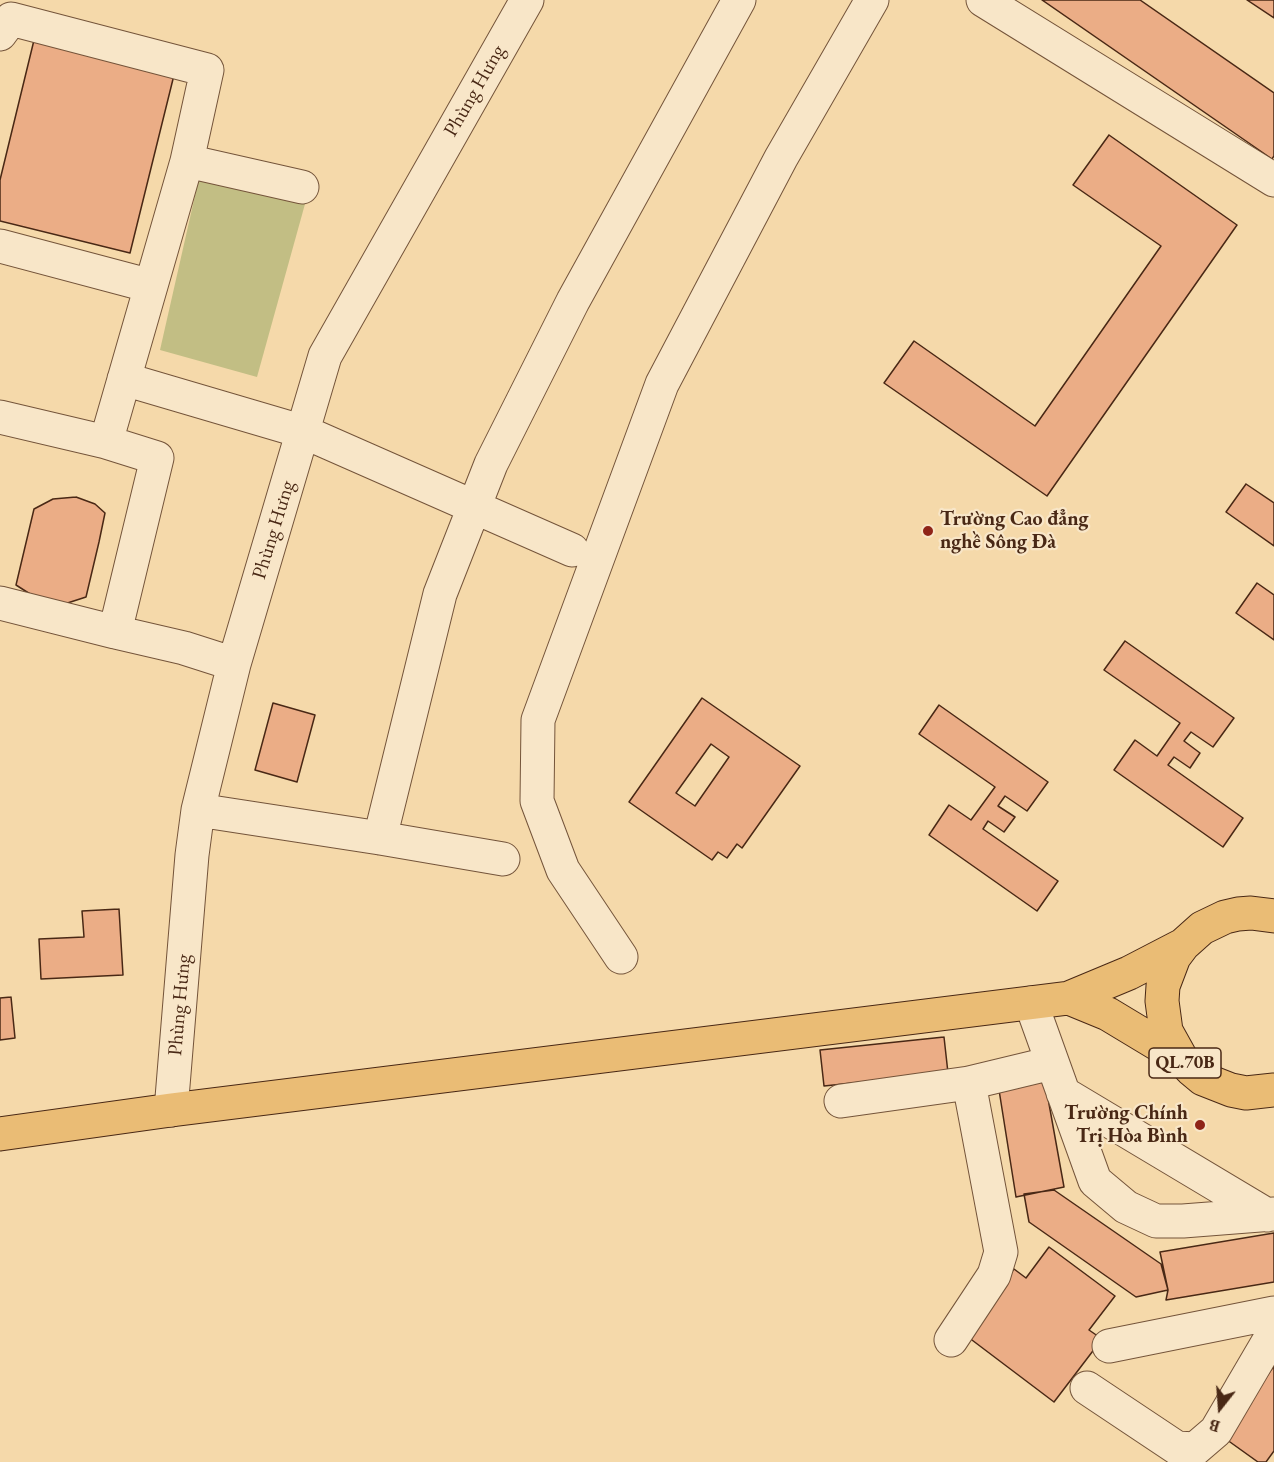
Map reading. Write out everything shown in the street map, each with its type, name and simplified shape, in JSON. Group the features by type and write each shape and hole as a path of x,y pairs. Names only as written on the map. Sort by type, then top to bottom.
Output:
{"main road":[{"name":"QL.70B","path":"1265,1092 1231,1090 1203,1078 1181,1058 1166,1031 1162,1001 1167,971 1183,945 1197,932 1225,917 1266,910"},
{"path":"0,1134 171,1110 1069,998 1129,973 1183,945"},
{"path":"1069,998 1108,1014 1181,1058"}],"street":[{"name":"Phùng Hưng","path":"171,1110 191,866 198,810 234,664 325,356 527,0"},
{"path":"380,838 440,594 491,464 573,301 739,0"},
{"path":"621,957 563,870 537,801 538,720 662,384 782,158 872,0"},
{"path":"983,0 1274,180"},
{"path":"0,34 11,19 207,70 187,160 106,442"},
{"path":"187,160 302,187"},
{"path":"0,246 151,286"},
{"path":"124,379 304,432 572,550"},
{"path":"0,417 106,442 157,458 115,632"},
{"path":"0,603 184,648 234,664"},
{"path":"198,810 503,859"},
{"path":"1031,1003 1095,1181 1126,1207 1156,1221 1270,1214"},
{"path":"841,1101 969,1083 1052,1063"},
{"path":"951,1340 994,1275 1001,1252 969,1083"},
{"path":"1063,1093 1270,1214"},
{"path":"1109,1346 1274,1313"},
{"path":"1087,1388 1177,1448 1195,1449 1216,1431 1274,1332"}],"shaded area":[{"path":"199,178 305,204 257,377 160,350"}],"building":[{"path":"1042,0 1140,0 1274,93 1274,156 1272,159"},
{"path":"1247,0 1274,0 1274,18"},
{"path":"35,36 175,71 130,253 0,221 0,180"},
{"path":"1109,135 1237,225 1047,496 884,383 914,341 1035,426 1161,246 1073,185"},
{"path":"1246,484 1274,503 1274,546 1226,512"},
{"path":"76,497 95,504 105,513 99,542 86,597 52,608 16,585 34,509 53,499"},
{"path":"1257,583 1274,595 1274,640 1236,613"},
{"path":"1125,641 1234,718 1213,747 1191,732 1184,741 1200,753 1190,768 1174,757 1168,765 1243,818 1223,847 1114,770 1135,740 1157,756 1180,723 1104,670"},
{"path":"702,698 800,766 742,848 737,844 727,858 718,852 712,860 629,802","holes":["711,744 729,757 695,806 676,793"]},
{"path":"273,703 315,715 297,782 255,770"},
{"path":"939,705 1048,782 1027,811 1005,796 998,806 1015,817 1004,832 988,821 983,829 1058,881 1037,911 929,835 949,805 971,820 995,787 919,734"},
{"path":"119,909 123,975 41,979 39,939 84,937 82,911"},
{"path":"11,997 15,1038 0,1040 0,998"},
{"path":"944,1037 948,1073 824,1086 820,1050"},
{"path":"1042,1065 1064,1187 1016,1197 996,1071"},
{"path":"1054,1190 1161,1264 1168,1290 1136,1297 1029,1222 1024,1194"},
{"path":"1274,1233 1274,1282 1166,1300 1168,1290 1160,1252"},
{"path":"1049,1247 1115,1296 1089,1330 1102,1339 1054,1402 964,1334 1014,1269 1026,1278"},
{"path":"1274,1366 1274,1451 1266,1462 1258,1462 1223,1437"}],"place":[{"name":"Trường Cao đẳng nghề Sông Đà","path":"928,531"},
{"name":"Trường Chính Trị Hòa Bình","path":"1200,1125"}]}
